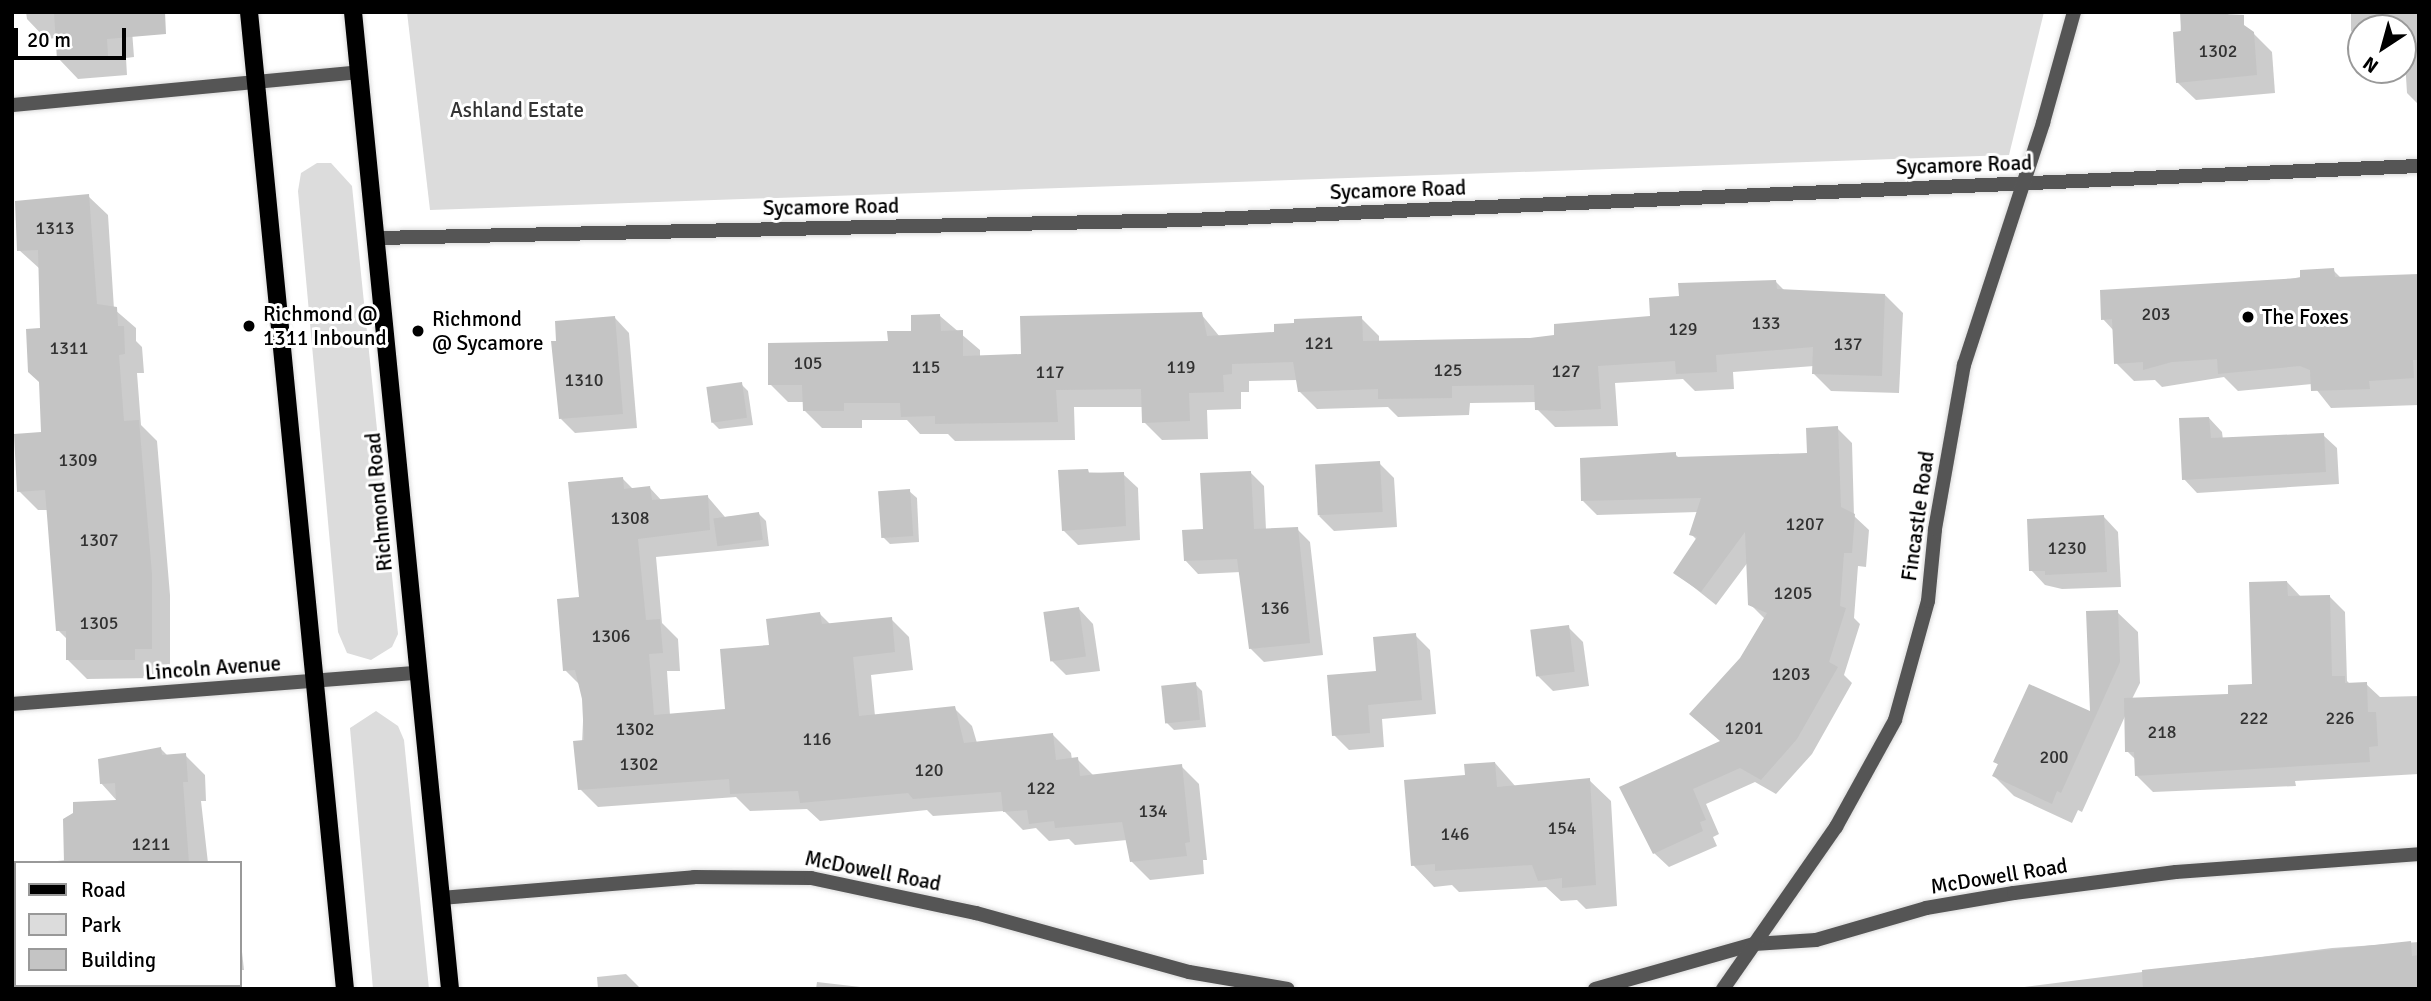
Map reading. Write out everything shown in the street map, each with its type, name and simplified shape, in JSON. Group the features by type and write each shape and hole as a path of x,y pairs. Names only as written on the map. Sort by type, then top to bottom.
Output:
{"main road":[{"path":"249,12 317,680 345,989"},
{"name":"Richmond Road","path":"353,12 450,989"}],"street":[{"name":"Fincastle Road","path":"1723,989 1836,827 1895,720 1928,601 1935,529 1964,365 2023,184 2074,12"},
{"path":"12,105 256,84 360,72"},
{"name":"Sycamore Road","path":"377,238 1191,220 2419,166"},
{"name":"Lincoln Avenue","path":"12,704 417,673"},
{"name":"McDowell Road","path":"1595,989 1754,944 1816,940 1926,908 2028,891 2176,872 2419,854"},
{"name":"McDowell Road","path":"441,898 694,877 811,878 976,913 1189,972 1288,989"},
{"path":"1189,972 1223,989"}],"green space":[{"name":"Ashland Estate","path":"407,12 2044,12 2009,155 430,210"},
{"path":"317,163 331,163 352,186 398,634 392,647 371,660 347,653 338,632 298,191 301,173"},
{"path":"376,711 398,726 404,740 429,989 373,989 350,728"}],"building":[{"path":"54,12 165,12 166,34 107,39 108,56 57,60"},
{"path":"2180,12 2244,15 2244,25 2254,32 2257,75 2176,83 2173,32 2181,31"},
{"path":"89,194 97,304 117,307 118,326 124,326 125,354 119,355 124,421 139,420 152,574 152,649 135,649 135,660 66,660 66,631 56,631 45,490 17,492 14,434 41,432 39,382 28,372 26,329 40,328 38,250 17,251 15,201"},
{"path":"2334,268 2335,277 2419,274 2419,360 2413,360 2414,378 2369,381 2370,389 2311,391 2310,370 2300,366 2218,374 2217,359 2172,362 2143,370 2143,362 2114,364 2112,319 2101,320 2100,290 2300,278 2300,270"},
{"path":"1776,280 1777,289 1885,294 1882,376 1812,374 1813,347 1716,355 1717,372 1676,374 1675,361 1598,366 1601,409 1563,411 1535,410 1534,385 1452,386 1452,398 1378,399 1378,389 1298,392 1293,362 1232,364 1232,374 1223,375 1224,392 1189,393 1190,421 1142,423 1141,389 1056,390 1058,422 935,424 935,416 901,417 900,403 844,403 844,411 803,411 802,385 768,385 768,343 888,341 887,331 911,331 911,315 940,314 941,331 963,330 963,356 1021,354 1020,316 1202,312 1207,336 1274,332 1274,324 1294,323 1294,319 1362,316 1363,341 1530,338 1554,335 1554,324 1650,316 1649,298 1679,296 1678,283"},
{"path":"615,316 623,414 559,419 551,341 556,341 555,321"},
{"path":"742,382 747,418 711,423 706,387"},
{"path":"2209,417 2211,438 2324,433 2326,472 2182,480 2179,418"},
{"path":"1838,426 1841,507 1855,514 1852,553 1844,553 1840,606 1846,608 1829,662 1838,667 1797,739 1761,780 1740,768 1693,789 1706,820 1700,822 1703,831 1653,854 1619,787 1720,741 1689,714 1740,658 1767,613 1748,605 1745,532 1701,592 1673,573 1697,537 1689,535 1701,498 1581,501 1580,458 1676,452 1676,457 1807,453 1806,428"},
{"path":"1380,461 1383,512 1318,515 1315,464"},
{"path":"1088,469 1089,473 1124,472 1126,526 1062,531 1058,470"},
{"path":"1251,471 1254,529 1298,527 1310,643 1249,649 1237,559 1184,561 1182,530 1203,529 1200,473"},
{"path":"623,477 624,489 650,486 652,500 708,495 710,530 638,539 646,620 660,619 663,653 649,654 654,715 725,709 720,649 769,645 766,619 820,612 822,624 892,617 895,652 853,657 859,716 955,706 964,743 1053,733 1056,760 1078,757 1080,776 1182,764 1190,842 1185,843 1187,856 1130,862 1122,822 1055,828 1054,821 1029,824 1027,810 1003,812 1001,792 913,799 908,793 800,803 798,791 730,794 729,779 578,790 573,741 584,740 582,699 575,670 563,671 557,599 579,597 568,482"},
{"path":"910,489 913,536 881,538 878,491"},
{"path":"759,512 763,540 717,546 713,518"},
{"path":"2104,515 2107,572 2045,575 2045,571 2029,571 2027,519"},
{"path":"2287,581 2288,596 2330,595 2332,676 2345,676 2345,683 2367,682 2368,712 2376,712 2378,746 2369,747 2370,762 2135,776 2134,752 2125,752 2124,698 2228,694 2228,685 2252,684 2249,582"},
{"path":"1079,607 1086,657 1050,662 1043,612"},
{"path":"2118,610 2120,662 2061,793 2057,791 2052,804 1992,776 1998,764 1993,762 2029,684 2090,711 2086,611"},
{"path":"1569,625 1575,672 1536,676 1530,630"},
{"path":"1416,633 1422,700 1368,705 1370,733 1332,736 1327,675 1376,671 1373,637"},
{"path":"1196,682 1200,720 1165,723 1161,686"},
{"path":"161,747 162,755 186,753 188,782 183,782 189,861 64,861 63,819 73,813 73,802 116,800 115,783 100,784 98,759"},
{"path":"1495,762 1497,787 1590,778 1596,885 1562,888 1562,878 1538,881 1532,865 1435,871 1435,864 1411,866 1404,780 1465,775 1464,764"},
{"path":"2411,941 2412,956 2419,955 2419,989 2143,989 2142,970"}],"place":[{"name":"The Foxes","path":"2248,317"},
{"name":"Richmond @ 1311 Inbound","path":"249,326"},
{"name":"Richmond @ Sycamore","path":"418,331"}]}
